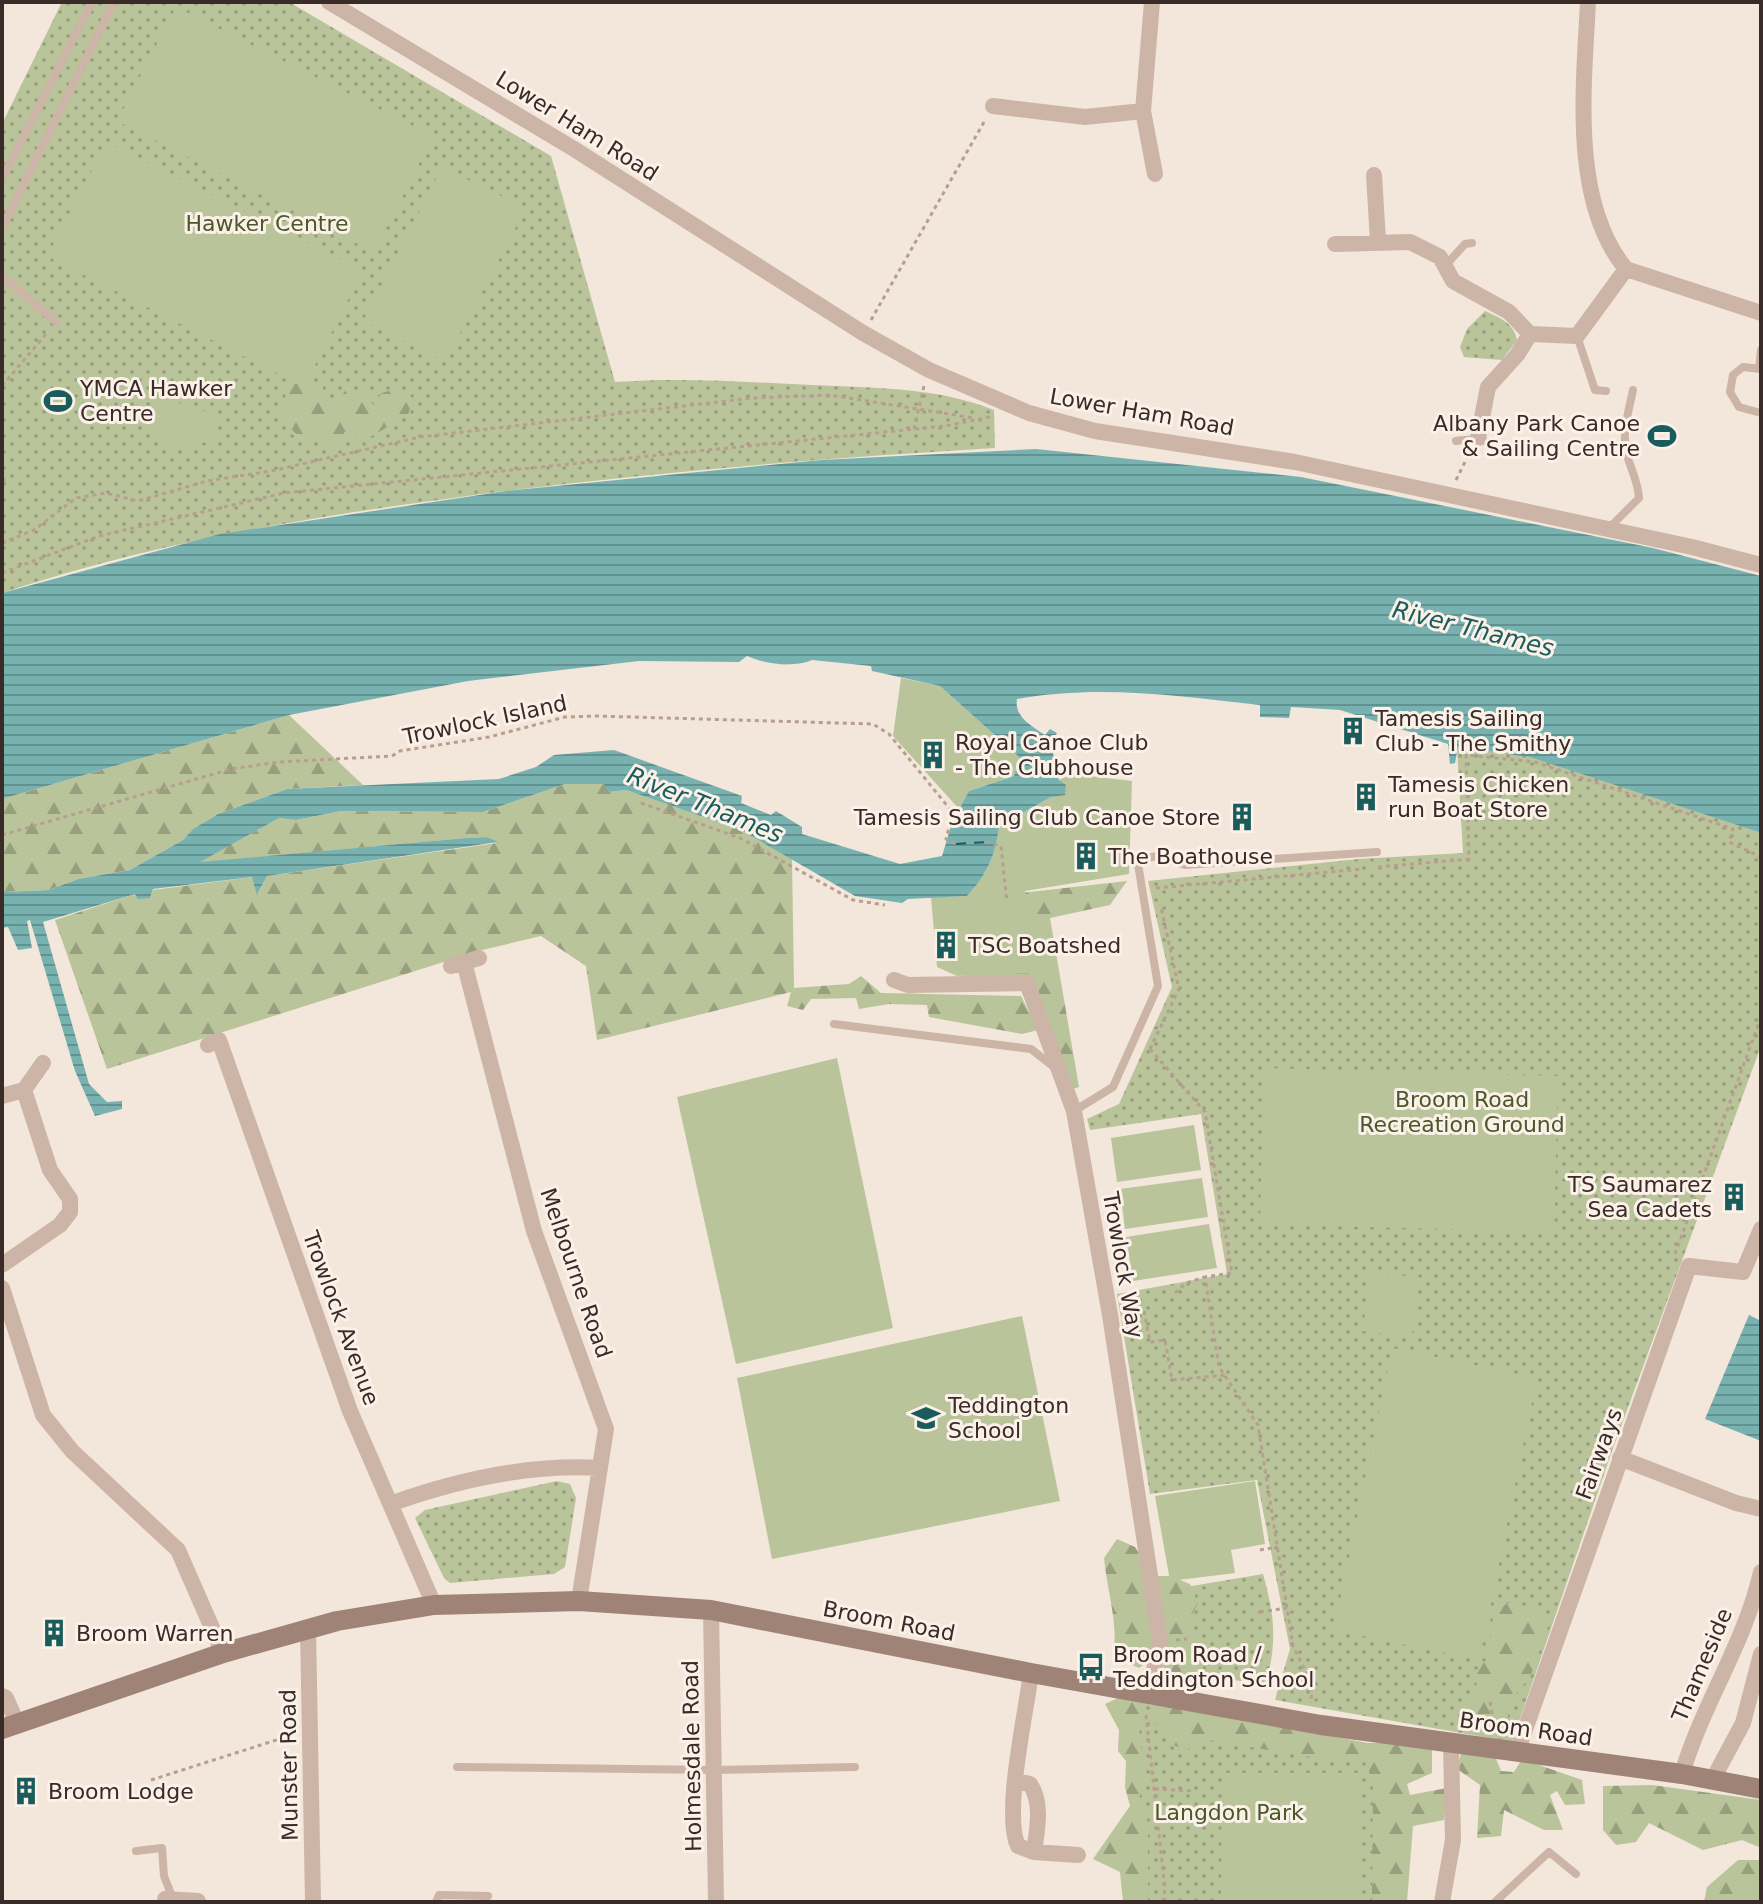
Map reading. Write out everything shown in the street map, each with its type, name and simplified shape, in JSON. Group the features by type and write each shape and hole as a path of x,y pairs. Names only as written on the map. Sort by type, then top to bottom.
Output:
{"street":[{"name":"Lower Ham Road","path":"329,2 574,149 863,333 929,370 1029,413 1095,431 1295,462 1761,565"},
{"path":"1152,2 1143,111 1155,174"},
{"path":"1588,2 1583,113 1595,211 1611,252 1626,269 1761,313"},
{"path":"993,106 1085,117 1143,111"},
{"path":"1374,175 1378,241"},
{"path":"1335,244 1410,242 1440,257 1453,281 1509,312 1530,334 1577,336 1626,269"},
{"path":"1478,438 1488,387 1517,355 1530,334"},
{"name":"Melbourne Road","path":"465,962 534,1231 606,1429 579,1601"},
{"name":"Trowlock Way","path":"894,980 908,985 1027,983 1074,1111 1110,1315 1160,1641 1147,1693"},
{"name":"Trowlock Avenue","path":"219,1041 350,1411 393,1503 434,1605"},
{"path":"2,1096 24,1090 43,1063"},
{"path":"2,1265 60,1225 70,1212 70,1199 50,1170 24,1090"},
{"name":"Fairways","path":"1510,1752 1689,1266 1743,1272 1761,1229"},
{"path":"2,1288 43,1415 72,1451 178,1550 223,1653"},
{"path":"1620,1458 1736,1503 1761,1509"},
{"path":"393,1503 422,1492 552,1466 599,1468"},
{"name":"Thameside","path":"1682,1774 1689,1750 1743,1628 1761,1572"},
{"name":"Broom Road","path":"2,1696 9,1726 223,1653 308,1628 434,1605 579,1601 711,1610 1031,1673 1310,1723 1682,1774 1761,1789"},
{"name":"Holmesdale Road","path":"711,1610 716,1902"},
{"name":"Munster Road","path":"308,1628 313,1902"},
{"path":"1713,1779 1743,1723 1761,1654"},
{"path":"1031,1673 1012,1813 1014,1836 1018,1846 1034,1852 1078,1855"},
{"path":"1442,1902 1453,1840 1451,1744"},
{"path":"1017,1781 1030,1784 1038,1806 1034,1852"},
{"path":"175,1900 198,1901"}],"lane":[{"path":"2,179 92,2"},
{"path":"2,228 114,2"},
{"path":"1445,266 1465,244 1472,243"},
{"path":"2,276 56,322"},
{"path":"1577,336 1596,395 1606,391"},
{"path":"1761,350 1760,369 1743,367 1733,375 1730,392 1739,407 1761,413"},
{"path":"1608,529 1639,498 1638,482 1626,453 1625,432 1633,390"},
{"path":"1456,441 1478,438 1490,442 1501,452"},
{"path":"1074,1111 1113,1087 1158,986 1138,864 1142,859 1157,856 1185,865 1377,852"},
{"path":"834,1024 1031,1049 1060,1072"},
{"path":"457,1767 715,1770 855,1767"},
{"path":"136,1851 162,1848 164,1876 175,1900"},
{"path":"1495,1902 1549,1852 1576,1874"},
{"path":"436,1902 439,1895 488,1896"}],"path":[{"path":"863,333 993,106"},
{"path":"2,386 56,322"},
{"path":"914,429 929,370"},
{"path":"2,543 34,530 76,498 106,493 138,501 207,481 271,471 360,448 420,437 752,398 830,395 977,418 914,429 284,493 99,536 2,573"},
{"path":"1456,482 1460,467 1478,438"},
{"path":"2,470 5,485"},
{"name":"Trowlock Island","path":"2,835 231,769 279,762 392,756 400,751 489,737 565,717 597,716 873,724 889,734 953,813 946,839 956,844"},
{"path":"1150,1049 1179,989 1156,887 1469,859 1466,755 1535,762 1733,829 1729,842 1761,857"},
{"path":"641,803 740,838 853,900 885,905"},
{"path":"986,842 1001,846 1007,902"},
{"path":"1682,1259 1674,1255 1761,1017"},
{"path":"1143,1041 1205,1112 1232,1273 1186,1283 1175,1293"},
{"path":"1205,1277 1219,1367 1258,1425 1293,1646 1312,1684 1310,1723"},
{"path":"1144,1311 1150,1342 1165,1340 1172,1380 1225,1375"},
{"path":"1260,1550 1278,1547"},
{"path":"1260,1612 1287,1608"},
{"path":"1147,1693 1163,1902"},
{"path":"1490,1702 1493,1718 1501,1727 1510,1752"},
{"path":"151,1780 310,1730"},
{"path":"1155,1789 1195,1791"}],"green space":[{"name":"Hawker Centre","path":"62,2 289,2 551,156 615,382 714,380 927,393 994,410 995,448 651,475 390,507 166,547 2,593 2,124"},
{"path":"176,7 433,136 374,252 117,121"},
{"name":"Hawker Centre","path":"107,142 363,270 304,387 47,256"},
{"path":"442,167 526,208 445,362 363,321"},
{"path":"1485,311 1505,321 1515,334 1517,340 1502,360 1464,357 1460,347 1467,329"},
{"path":"288,384 322,384 325,402 338,401 347,388 366,394 373,405 382,393 398,388 413,398 408,415 372,436 357,439 350,431 344,432 345,438 337,448 295,433 281,417"},
{"path":"160,397 214,414 216,440 173,449 136,419"},
{"path":"901,678 940,686 1019,757 1014,776 969,791 960,810 893,736"},
{"path":"289,715 363,785 287,789 218,814 193,829 183,840 130,870 78,879 49,890 2,892 2,799"},
{"name":"Broom Road Recreation Ground","path":"1457,747 1533,757 1761,833 1761,1046 1612,1451 1512,1742 1275,1700 1290,1649 1257,1480 1150,1494 1117,1294 1227,1274 1201,1114 1090,1130 1087,1119 1119,1104 1172,987 1148,881 1358,859 1463,853"},
{"path":"1072,774 1132,781 1129,874 1025,891 1040,973 957,976 937,967 931,897 967,896 989,864 999,826 1051,797 1059,780"},
{"path":"565,784 605,784 609,792 626,790 741,830 792,858 794,988 849,984 861,976 881,993 1021,996 1038,1030 1022,1034 929,1017 927,1005 889,1004 859,1009 856,998 811,999 803,1010 787,1006 791,992 597,1040 586,966 541,936 478,951 107,1069 55,920 135,894 150,898 153,890 253,877 258,894 267,876 497,843 487,837 466,838 197,863 279,818 296,820 341,811 483,812"},
{"path":"1127,881 1110,905 1050,918 1079,1087 1072,1089 1029,977 962,979 1021,893"},
{"path":"837,1058 893,1328 736,1364 677,1097"},
{"path":"1264,1068 1558,1076 1554,1232 1260,1224"},
{"path":"1194,1125 1201,1170 1117,1182 1111,1138"},
{"path":"1202,1178 1208,1217 1125,1229 1120,1189"},
{"path":"1209,1224 1217,1268 1133,1281 1126,1237"},
{"path":"1370,1273 1420,1277 1412,1337 1363,1331"},
{"path":"1022,1316 1060,1501 772,1559 737,1378"},
{"path":"1392,1348 1537,1378 1479,1660 1334,1630"},
{"path":"557,1481 570,1484 576,1498 565,1567 554,1574 450,1583 444,1578 415,1518 425,1510"},
{"path":"1255,1481 1265,1544 1231,1550 1235,1573 1170,1581 1155,1496"},
{"path":"1117,1539 1135,1547 1156,1576 1170,1576 1190,1584 1198,1603 1190,1618 1203,1666 1202,1684 1189,1690 1153,1658 1139,1668 1113,1656 1114,1620 1104,1558"},
{"path":"1263,1574 1273,1629 1266,1684 1192,1675 1180,1588"},
{"path":"1513,1601 1551,1619 1530,1677 1507,1705 1509,1733 1461,1730 1461,1703 1479,1696 1474,1673 1488,1658 1494,1610"},
{"path":"1120,1697 1139,1700 1143,1715 1139,1727 1144,1771 1139,1801 1148,1822 1148,1902 1123,1902 1120,1872 1093,1859 1130,1806 1125,1787 1126,1761 1118,1751 1119,1730 1105,1704"},
{"name":"Langdon Park","path":"1135,1701 1403,1757 1400,1902 1141,1902"},
{"path":"1155,1703 1368,1743 1407,1743 1432,1748 1432,1773 1407,1784 1410,1795 1447,1788 1444,1820 1413,1826 1407,1902 1372,1902 1373,1782 1365,1762 1322,1759 1203,1739 1187,1750 1170,1744 1151,1719"},
{"path":"1462,1750 1495,1756 1501,1771 1514,1772 1522,1759 1582,1780 1585,1804 1565,1805 1557,1791 1550,1795 1563,1830 1544,1830 1504,1810 1501,1836 1477,1838 1480,1785 1457,1769"},
{"path":"1222,1773 1361,1773 1360,1902 1221,1902"},
{"path":"1652,1785 1761,1800 1761,1848 1742,1840 1703,1850 1649,1823 1636,1842 1616,1845 1603,1830 1603,1786"},
{"path":"1738,1860 1761,1860 1761,1902 1704,1902 1707,1887"}],"water":[{"name":"River Thames","path":"1036,449 1301,477 1653,548 1761,576 1761,833 1530,757 1458,747 1455,763 1450,764 1448,744 1340,710 1291,707 1289,718 1260,717 1260,705 1108,692 1017,699 1018,711 1030,724 1045,735 1050,729 1057,733 1051,744 1059,780 1066,785 1065,795 1051,797 999,826 989,864 967,896 908,899 902,903 855,896 741,830 626,790 609,792 604,784 565,784 483,812 341,811 296,820 279,818 200,862 466,838 487,837 498,842 267,876 257,895 252,877 153,889 150,898 138,899 135,894 43,922 89,1084 107,1102 122,1101 122,1109 95,1116 75,1071 30,920 27,921 32,948 18,950 8,927 2,928 2,892 49,890 78,879 130,870 183,840 193,829 218,814 287,789 499,779 536,767 554,755 614,750 742,796 741,803 771,815 776,811 802,827 802,834 900,864 942,856 952,823 969,791 1014,776 1019,757 940,686 872,671 871,666 812,660 780,664 747,656 739,662 639,661 468,681 289,715 2,799 2,593 220,534 506,491 821,460"},
{"path":"1749,1315 1761,1321 1761,1441 1705,1419"}],"ferry route":[{"path":"956,844 986,842"}],"place":[{"name":"YMCA Hawker Centre","path":"58,401"},
{"name":"Albany Park Canoe & Sailing Centre","path":"1662,436"},
{"name":"Tamesis Sailing Club - The Smithy","path":"1353,731"},
{"name":"Royal Canoe Club - The Clubhouse","path":"933,755"},
{"name":"Tamesis Chicken run Boat Store","path":"1366,797"},
{"name":"Tamesis Sailing Club Canoe Store","path":"1242,817"},
{"name":"The Boathouse","path":"1086,856"},
{"name":"TSC Boatshed","path":"946,945"},
{"name":"TS Saumarez Sea Cadets","path":"1734,1197"},
{"name":"Teddington School","path":"926,1418"},
{"name":"Broom Warren","path":"54,1633"},
{"name":"Broom Road / Teddington School","path":"1091,1667"},
{"name":"Broom Lodge","path":"26,1791"}]}
